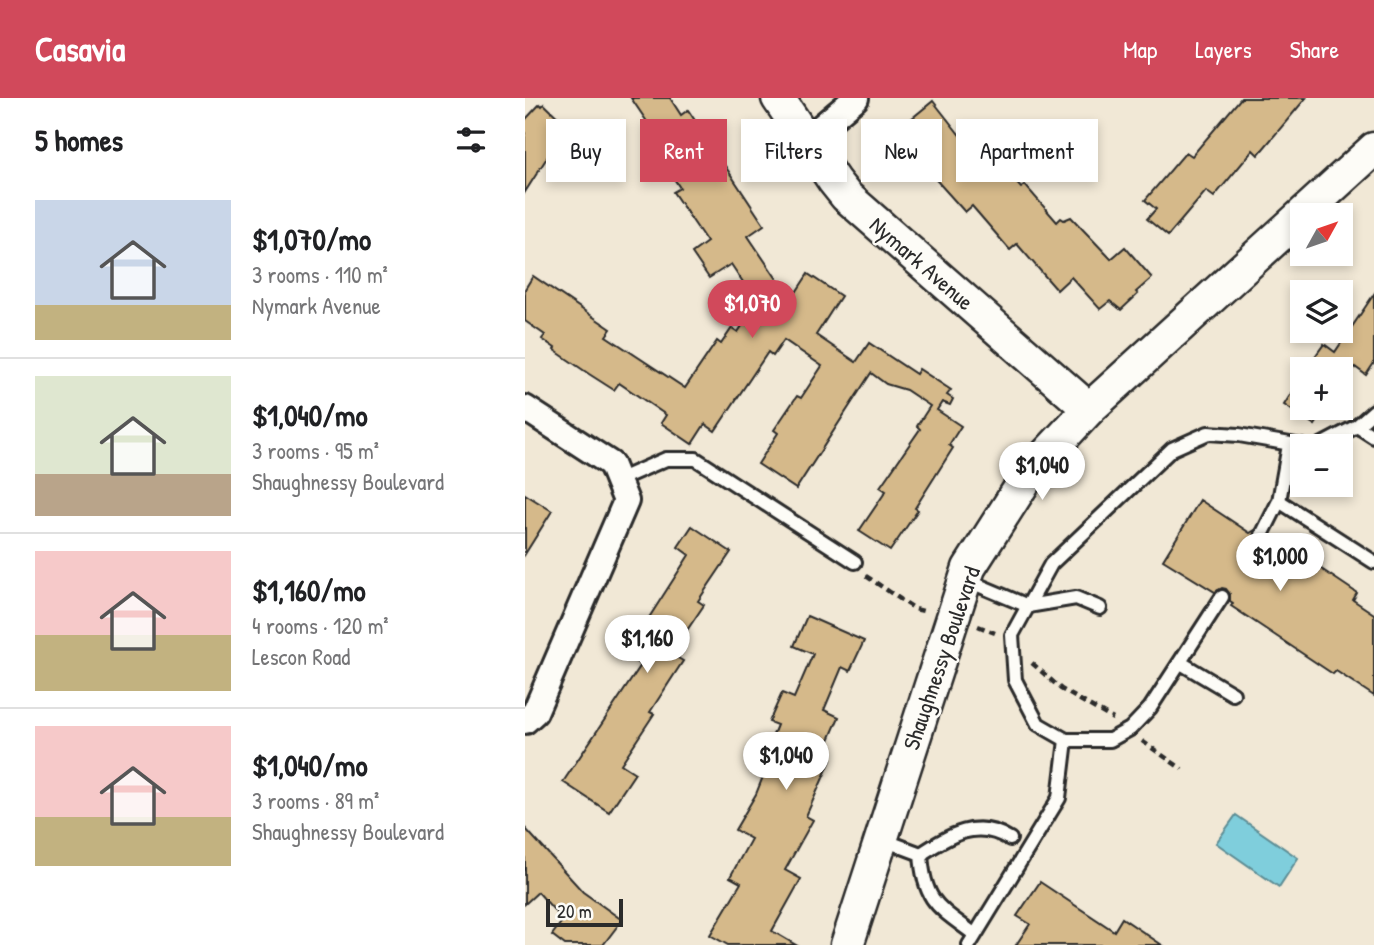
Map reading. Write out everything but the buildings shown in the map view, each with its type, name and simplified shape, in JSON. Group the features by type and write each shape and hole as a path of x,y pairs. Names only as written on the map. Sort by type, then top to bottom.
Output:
{"street":[{"name":"Nymark Avenue","path":"779,98 793,119"},
{"path":"830,119 856,98"},
{"name":"Shaughnessy Boulevard","path":"847,945 969,568 1031,471 1089,409 1374,149"},
{"name":"Nymark Avenue","path":"835,182 861,210 1089,409"},
{"path":"525,408 611,464 626,502 535,712 525,721"}],"lane":[{"path":"1342,434 1357,426 1374,411"},
{"path":"1357,426 1374,437"},
{"path":"1222,597 1150,708 1130,729 1109,740 1066,740 1038,724 1015,680 1012,635 1051,564 1172,449 1208,433 1239,435 1290,445"},
{"path":"618,480 666,459 696,459 855,562"},
{"path":"1262,535 1279,501 1290,463"},
{"path":"1279,501 1374,562"},
{"path":"965,580 1028,606 1076,598 1100,608"},
{"path":"1181,663 1233,694"},
{"path":"921,854 923,879 935,905 971,939 1059,798 1066,740"},
{"path":"921,854 941,841 972,828 997,831 1010,839"},
{"path":"881,839 921,854"}],"path":[{"path":"855,562 860,571 915,609"},
{"path":"1026,657 1061,689"}],"water":[{"path":"1236,815 1298,858 1279,887 1216,843"}]}
